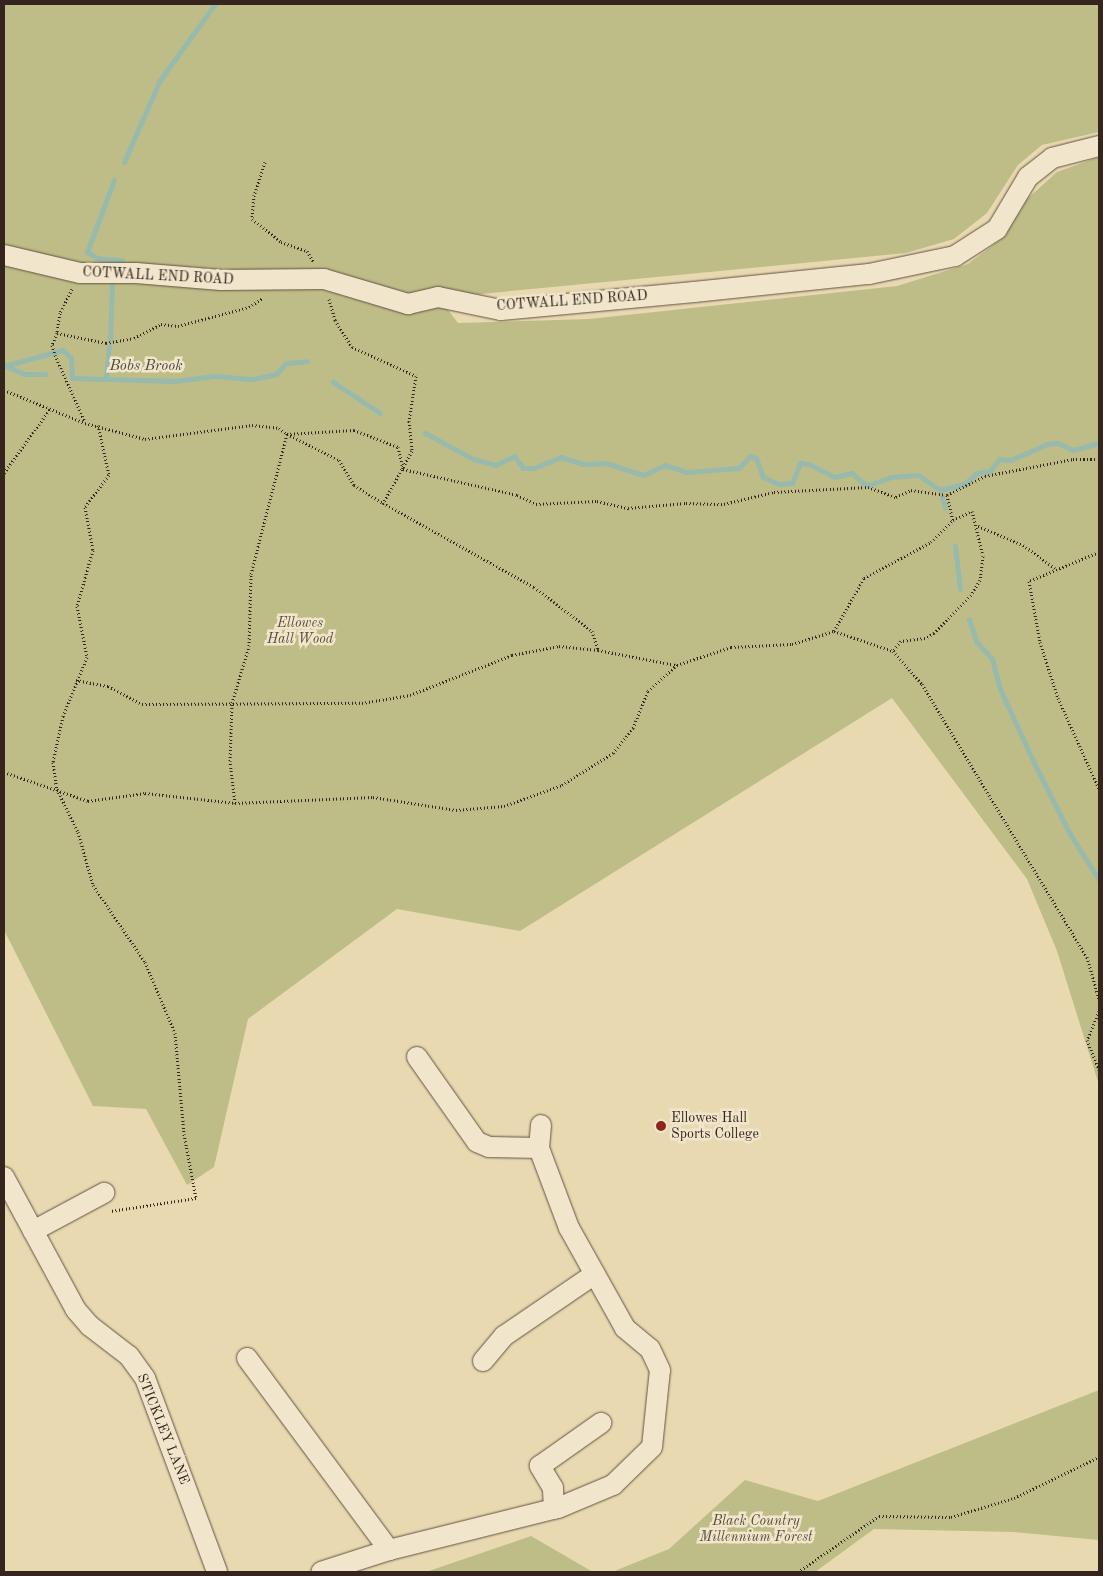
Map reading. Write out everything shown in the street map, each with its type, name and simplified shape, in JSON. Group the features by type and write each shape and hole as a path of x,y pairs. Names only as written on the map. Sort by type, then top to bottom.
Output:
{"street":[{"name":"COTWALL END ROAD","path":"4,255 80,273 136,273 222,280 324,280 408,304 438,297 501,310 869,274 954,256 996,229 1028,178 1052,158 1099,146"},
{"path":"417,1057 477,1142 489,1147 539,1148"},
{"path":"327,1571 389,1550 554,1509 613,1485 652,1447 656,1426 660,1370 650,1349 625,1328 569,1228 539,1148 541,1125"},
{"name":"STICKLEY LANE","path":"4,1177 76,1310 90,1326 129,1356 145,1378 217,1572"},
{"path":"33,1231 104,1193"},
{"path":"483,1360 504,1336 595,1274"},
{"path":"247,1358 389,1550"},
{"path":"554,1509 552,1488 540,1466 601,1423"}],"path":[{"path":"265,162 254,195 252,219 281,242 307,251 324,280 334,320 352,348 416,376 409,421 412,451 383,503"},
{"path":"80,273 60,313 57,333 52,345 85,423"},
{"path":"57,333 106,343 120,341 161,324 178,326 249,307 271,293"},
{"path":"4,390 85,423 98,424 145,439 252,425 279,428 287,434 339,460 354,486 534,587 592,631 598,650"},
{"path":"4,473 50,409"},
{"path":"98,424 109,475 85,507 93,550 77,606 86,657 63,716 53,762 57,789 78,832 93,885 145,962 175,1033 184,1134 196,1198 110,1211 104,1193"},
{"path":"287,434 354,430 398,447 403,469"},
{"path":"235,803 230,761 232,703 249,646 251,574 287,434"},
{"path":"403,469 517,496 536,504 597,501 628,508 686,503 724,504 798,490 868,487 896,497 910,490 947,495 985,476 1074,459 1099,459"},
{"path":"947,495 953,520"},
{"path":"834,631 864,578 931,542 953,520 972,511 978,526 984,565 971,595 934,633 925,638 901,641 893,651"},
{"path":"978,526 1023,545 1056,570"},
{"path":"1099,552 1029,581 1040,642 1058,698 1099,789"},
{"path":"4,772 88,801 145,793 235,803 373,797 456,810 504,806 562,785 613,753 633,728 648,691 677,665 731,647 792,644 834,631 893,651 922,684 1087,957 1099,999"},
{"path":"76,680 108,686 142,704 362,703 410,695 512,655 559,646 598,650 677,665"},
{"path":"1099,1011 1087,1040 1099,1070"},
{"path":"798,1572 879,1516 951,1517 1014,1498 1099,1457"}],"green space":[{"name":"Ellowes Hall Wood","path":"4,4 1099,4 1099,132 1042,145 1018,165 987,213 954,239 906,253 439,298 458,323 589,319 897,286 968,264 1004,237 1027,199 1057,172 1099,157 1099,1085 1057,951 1027,879 892,698 520,931 397,909 248,1019 214,1167 187,1185 146,1109 93,1106 4,930"},
{"name":"Black Country Millennium Forest","path":"1099,1390 1099,1540 1014,1532 874,1529 815,1572 612,1572 669,1549 745,1480 818,1501"},
{"path":"531,1536 593,1572 426,1572"}],"waterway":[{"path":"124,162 160,80 215,4"},
{"path":"114,180 87,252 97,258 122,260"},
{"path":"110,340 112,284"},
{"path":"106,379 109,346"},
{"name":"Bobs Brook","path":"4,366 63,350 71,358 72,378 174,381 215,376 253,379 276,374 286,363 307,361"},
{"path":"6,366 24,374 45,374"},
{"name":"Bobs Brook","path":"333,382 380,413"},
{"name":"Bobs Brook","path":"425,433 473,459 495,465 514,456 523,468 534,468 561,457 583,464 606,463 643,475 665,465 686,472 739,468 750,456 756,458 763,477 779,484 792,483 800,463 809,464 834,477 852,473 863,483 869,485 891,477 918,475 940,490 964,484 977,473 990,471 999,459 1011,460 1047,444 1058,443 1073,450 1099,443"},
{"path":"942,497 945,508"},
{"path":"955,546 960,589"},
{"path":"969,619 976,641 992,659 1000,689 1034,763 1070,834 1099,880"}],"place":[{"name":"Ellowes Hall Sports College","path":"661,1126"}]}
